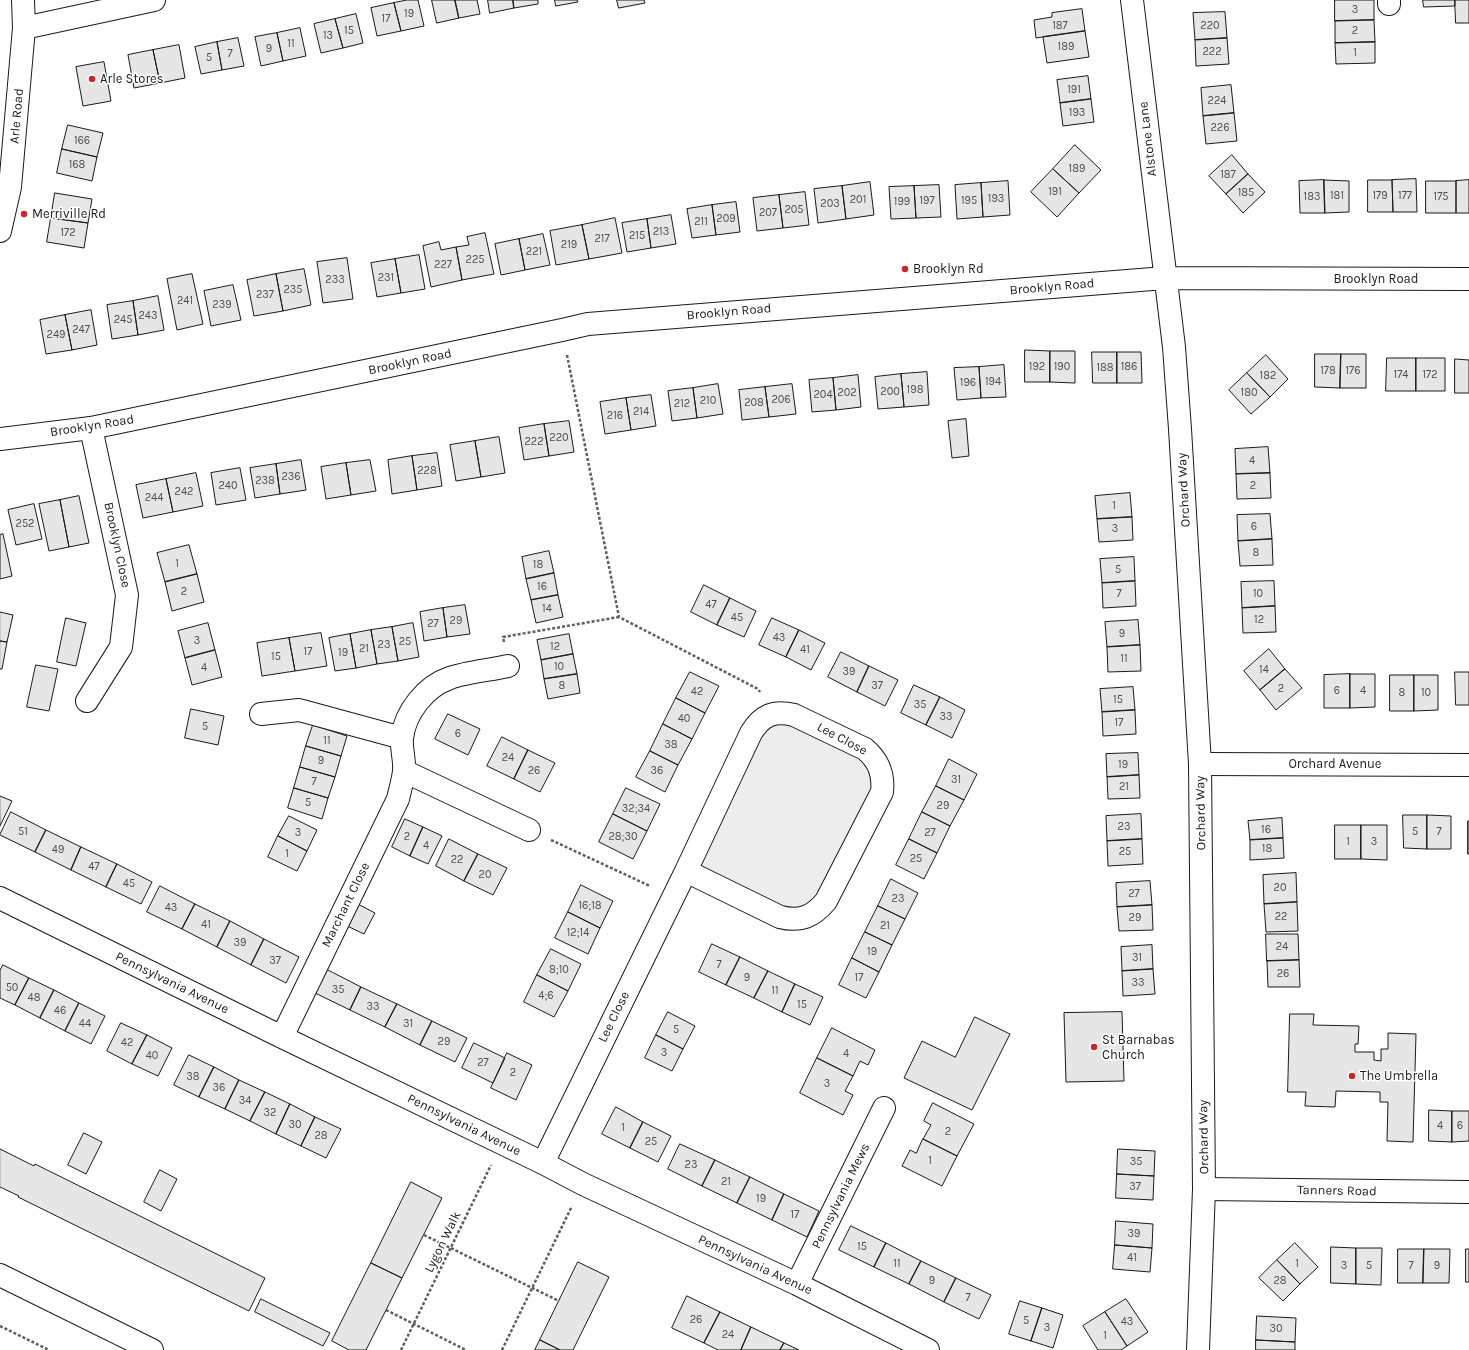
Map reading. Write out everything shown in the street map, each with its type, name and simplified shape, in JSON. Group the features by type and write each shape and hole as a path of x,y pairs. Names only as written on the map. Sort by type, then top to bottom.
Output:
{"street":[{"name":"Arle Road","path":"0,231 10,187 24,28 23,0"},
{"path":"24,28 154,0"},
{"name":"Alstone Lane","path":"1132,0 1165,278"},
{"name":"Brooklyn Road","path":"0,439 91,428 596,323 1165,278 1469,279"},
{"name":"Orchard Way","path":"1165,278 1174,347 1180,429 1200,764 1204,1189 1198,1350"},
{"name":"Brooklyn Close","path":"87,701 121,647 127,595 91,428"},
{"name":"Marchant Close","path":"282,1037 398,799 404,771 402,738 411,712 419,700 439,683 451,678 508,666"},
{"path":"261,714 299,710 402,738"},
{"name":"Lee Close","path":"543,1163 672,896 686,871 751,733 760,720 775,714 785,713 794,715 865,749 874,756 882,775 882,792 826,901 820,909 812,915 804,918 788,919 780,917 686,871"},
{"name":"Orchard Avenue","path":"1200,764 1469,765"},
{"path":"404,771 529,830"},
{"name":"Pennsylvania Avenue","path":"0,898 282,1037 543,1163 583,1184 797,1284 928,1350"},
{"name":"Pennsylvania Mews","path":"797,1284 884,1108"},
{"name":"Tanners Road","path":"1204,1189 1469,1192"},
{"path":"0,1275 152,1350"}],"path":[{"path":"562,330 619,618"},
{"path":"508,666 503,637 619,618 758,689 775,714"},
{"path":"529,830 672,896"},
{"name":"Lygon Walk","path":"401,1350 502,1143"},
{"path":"502,1350 583,1184"},
{"path":"424,1235 559,1301"},
{"path":"386,1310 466,1350"},
{"path":"0,1326 49,1350"}],"shaded area":[{"path":"768,716 865,749 883,783 804,918 686,871"}],"building":[{"path":"407,0 418,0 424,26 401,31 394,3"},
{"path":"432,0 455,0 459,18 437,23"},
{"path":"455,0 477,0 480,14 459,18"},
{"path":"488,0 513,0 514,8 490,13"},
{"path":"513,0 538,0 538,4 514,8"},
{"path":"555,0 577,0 578,2 556,6"},
{"path":"617,0 644,0 645,3 619,8"},
{"path":"1335,0 1374,0 1374,20 1335,21"},
{"path":"1423,0 1455,0 1455,6 1424,7"},
{"path":"1455,0 1469,0 1469,23 1456,23"},
{"path":"394,3 401,31 377,36 371,8"},
{"path":"1082,9 1085,31 1036,38 1034,20 1052,17 1052,13"},
{"path":"1225,12 1227,38 1195,40 1193,13"},
{"path":"356,14 363,43 343,48 335,19"},
{"path":"335,19 343,48 321,53 314,24"},
{"path":"1374,20 1375,42 1335,43 1335,21"},
{"path":"300,28 306,56 283,61 277,33"},
{"path":"1085,31 1089,57 1047,63 1043,37"},
{"path":"277,33 283,61 261,66 255,37"},
{"path":"238,38 244,66 222,70 217,42"},
{"path":"1227,38 1229,64 1196,66 1195,40"},
{"path":"217,42 222,70 201,74 195,47"},
{"path":"1375,42 1375,63 1336,64 1335,43"},
{"path":"179,45 185,78 160,83 153,50"},
{"path":"153,50 160,83 134,88 128,55"},
{"path":"104,62 111,101 83,106 76,67"},
{"path":"1088,76 1091,99 1060,103 1057,80"},
{"path":"1231,85 1234,113 1203,116 1201,88"},
{"path":"1091,99 1094,122 1063,126 1060,103"},
{"path":"1234,113 1237,141 1206,144 1203,116"},
{"path":"68,125 103,133 97,157 62,149"},
{"path":"1075,145 1101,170 1079,193 1053,169"},
{"path":"62,149 97,157 92,181 57,173"},
{"path":"1232,155 1248,174 1226,194 1209,176"},
{"path":"1053,169 1079,193 1057,217 1031,192"},
{"path":"1248,174 1265,192 1243,213 1226,194"},
{"path":"1416,179 1417,212 1393,212 1392,180"},
{"path":"1324,180 1325,213 1300,213 1299,181"},
{"path":"1324,180 1349,181 1349,212 1325,213"},
{"path":"1368,180 1392,180 1393,212 1368,212"},
{"path":"1469,180 1469,213 1456,213 1456,181"},
{"path":"1008,181 1010,215 983,217 981,183"},
{"path":"1426,181 1456,181 1456,213 1426,213"},
{"path":"870,182 874,215 846,219 842,186"},
{"path":"981,183 983,217 957,219 955,185"},
{"path":"939,185 941,217 916,218 914,186"},
{"path":"842,186 846,219 818,223 814,189"},
{"path":"914,186 916,218 891,219 889,187"},
{"path":"805,192 809,225 783,228 779,195"},
{"path":"55,193 92,199 88,223 51,218"},
{"path":"779,195 783,228 757,231 753,198"},
{"path":"736,202 740,232 716,235 712,205"},
{"path":"712,205 716,235 692,238 687,209"},
{"path":"671,215 676,244 651,248 647,219"},
{"path":"51,218 88,223 84,248 47,242"},
{"path":"615,218 622,253 589,259 582,225"},
{"path":"647,219 651,248 627,252 622,223"},
{"path":"582,225 589,259 556,265 550,231"},
{"path":"485,233 494,274 462,280 456,247 469,245 467,237"},
{"path":"543,234 550,265 525,270 519,239"},
{"path":"519,239 525,270 501,275 495,244"},
{"path":"439,242 441,250 456,247 462,280 431,287 423,246"},
{"path":"419,255 425,289 401,293 395,259"},
{"path":"347,258 353,299 323,303 317,262"},
{"path":"395,259 401,293 377,297 371,263"},
{"path":"304,269 311,305 283,311 276,274"},
{"path":"192,274 203,324 177,330 167,279"},
{"path":"276,274 283,311 254,316 247,280"},
{"path":"233,285 241,320 211,326 204,291"},
{"path":"158,296 164,330 138,335 133,301"},
{"path":"133,301 138,335 112,339 107,305"},
{"path":"91,310 97,345 72,350 65,315"},
{"path":"65,315 72,350 46,354 40,320"},
{"path":"1025,350 1050,351 1050,382 1025,382"},
{"path":"1050,351 1075,351 1075,383 1050,382"},
{"path":"1092,352 1117,352 1117,383 1093,383"},
{"path":"1117,352 1141,352 1142,383 1117,383"},
{"path":"1315,354 1341,354 1340,388 1315,387"},
{"path":"1341,354 1366,354 1366,388 1340,388"},
{"path":"1266,355 1288,379 1270,397 1247,373"},
{"path":"1387,358 1416,358 1416,391 1386,391"},
{"path":"1416,358 1445,358 1445,391 1416,391"},
{"path":"1455,359 1469,360 1469,393 1455,393"},
{"path":"1004,365 1006,397 981,398 979,367"},
{"path":"979,367 981,398 957,400 954,368"},
{"path":"927,372 929,405 904,407 901,374"},
{"path":"1247,373 1270,397 1251,414 1229,390"},
{"path":"901,374 904,407 878,409 875,377"},
{"path":"858,375 861,407 836,410 833,378"},
{"path":"833,378 836,410 812,412 809,380"},
{"path":"718,384 723,414 697,418 693,388"},
{"path":"792,384 796,414 769,417 765,387"},
{"path":"765,387 769,417 742,420 739,390"},
{"path":"693,388 697,418 672,421 668,391"},
{"path":"651,395 656,426 631,430 626,398"},
{"path":"626,398 631,430 605,434 600,402"},
{"path":"966,419 969,456 952,458 948,421"},
{"path":"569,421 574,452 549,456 544,424"},
{"path":"544,424 549,456 524,460 519,428"},
{"path":"499,437 505,473 481,477 475,441"},
{"path":"475,441 481,477 456,481 450,445"},
{"path":"1268,447 1270,473 1236,474 1235,449"},
{"path":"437,453 442,486 417,490 412,456"},
{"path":"412,456 417,490 392,494 388,460"},
{"path":"301,460 306,490 280,494 276,464"},
{"path":"370,460 376,491 351,495 346,463"},
{"path":"346,463 351,495 326,499 321,467"},
{"path":"276,464 280,494 255,498 250,468"},
{"path":"240,468 246,500 216,505 211,473"},
{"path":"196,473 203,506 173,512 166,479"},
{"path":"1270,473 1271,498 1237,499 1236,474"},
{"path":"166,479 173,512 143,518 136,485"},
{"path":"1130,493 1132,517 1097,519 1095,496"},
{"path":"79,496 89,543 69,547 60,500"},
{"path":"60,500 69,547 49,551 39,504"},
{"path":"34,504 42,539 16,545 8,510"},
{"path":"1270,514 1272,539 1238,541 1237,515"},
{"path":"1132,517 1133,540 1099,542 1097,519"},
{"path":"3,534 12,576 0,579 0,535"},
{"path":"1272,539 1273,565 1240,566 1238,541"},
{"path":"189,545 197,574 165,582 157,553"},
{"path":"549,551 554,573 526,579 522,557"},
{"path":"1134,557 1135,581 1102,583 1100,559"},
{"path":"554,573 558,595 531,600 526,579"},
{"path":"197,574 204,602 172,611 165,582"},
{"path":"1135,581 1136,606 1103,608 1102,583"},
{"path":"1274,581 1275,606 1242,608 1241,582"},
{"path":"704,585 730,598 717,625 691,612"},
{"path":"558,595 563,617 536,623 531,600"},
{"path":"730,598 756,611 744,637 717,625"},
{"path":"465,605 470,634 447,637 443,608"},
{"path":"1275,606 1276,632 1243,633 1242,608"},
{"path":"443,608 447,637 424,641 420,612"},
{"path":"0,612 13,615 7,642 0,641"},
{"path":"66,618 86,623 76,666 57,662"},
{"path":"772,618 799,630 786,657 759,645"},
{"path":"1138,620 1140,645 1107,647 1105,622"},
{"path":"208,623 215,650 185,658 178,631"},
{"path":"413,623 419,657 398,661 392,627"},
{"path":"392,627 398,661 377,664 371,630"},
{"path":"371,630 377,664 356,668 350,634"},
{"path":"799,630 825,643 811,670 786,657"},
{"path":"321,633 327,666 295,671 289,638"},
{"path":"350,634 356,668 335,671 329,638"},
{"path":"569,634 573,654 541,660 537,640"},
{"path":"289,638 295,671 262,676 257,643"},
{"path":"0,641 7,642 2,669 0,669"},
{"path":"1140,645 1141,671 1108,672 1107,647"},
{"path":"1269,649 1285,669 1260,690 1244,671"},
{"path":"215,650 222,677 192,685 185,658"},
{"path":"841,652 869,666 857,692 828,677"},
{"path":"573,654 577,674 544,679 541,660"},
{"path":"36,665 58,669 49,711 27,707"},
{"path":"869,666 898,680 885,706 857,692"},
{"path":"1285,669 1302,688 1276,710 1260,690"},
{"path":"690,672 719,686 705,713 676,698"},
{"path":"1455,672 1469,672 1469,705 1456,705"},
{"path":"577,674 580,693 548,699 544,679"},
{"path":"1350,674 1375,674 1375,707 1350,708"},
{"path":"1350,674 1350,708 1324,708 1324,675"},
{"path":"1390,675 1414,675 1414,711 1390,711"},
{"path":"1414,675 1438,675 1438,710 1414,711"},
{"path":"914,685 940,697 926,725 901,713"},
{"path":"1133,687 1135,710 1102,712 1100,689"},
{"path":"940,697 965,710 952,738 926,725"},
{"path":"676,698 705,713 692,739 663,724"},
{"path":"191,709 224,716 218,745 185,738"},
{"path":"1135,710 1136,734 1103,736 1102,712"},
{"path":"448,714 480,729 468,755 435,739"},
{"path":"663,724 692,739 678,765 650,751"},
{"path":"313,725 347,736 341,756 306,746"},
{"path":"502,737 528,750 514,779 487,766"},
{"path":"306,746 341,756 335,777 300,767"},
{"path":"528,750 555,763 540,792 514,779"},
{"path":"650,751 678,765 665,792 636,777"},
{"path":"1138,753 1139,775 1107,777 1106,754"},
{"path":"949,759 977,774 964,800 936,786"},
{"path":"300,767 335,777 328,798 294,788"},
{"path":"1139,775 1140,798 1108,799 1107,777"},
{"path":"936,786 964,800 950,826 922,812"},
{"path":"294,788 328,798 322,819 288,808"},
{"path":"626,788 660,804 647,831 613,814"},
{"path":"0,796 12,801 0,826"},
{"path":"11,812 46,830 35,852 0,835"},
{"path":"922,812 950,826 937,853 909,839"},
{"path":"613,814 647,831 633,859 599,842"},
{"path":"1141,814 1142,839 1107,841 1106,816"},
{"path":"1403,815 1427,815 1427,849 1404,848"},
{"path":"1427,815 1451,816 1451,849 1427,849"},
{"path":"289,816 317,830 307,851 278,836"},
{"path":"1282,818 1283,838 1250,840 1248,821"},
{"path":"405,819 423,827 410,856 392,847"},
{"path":"1469,821 1469,854 1468,854"},
{"path":"1335,825 1361,825 1361,859 1335,859"},
{"path":"1361,825 1387,825 1387,860 1361,859"},
{"path":"423,827 442,836 428,864 410,856"},
{"path":"46,830 81,847 71,870 35,852"},
{"path":"278,836 307,851 297,871 268,857"},
{"path":"1283,838 1284,858 1250,860 1250,840"},
{"path":"449,839 478,854 464,881 436,866"},
{"path":"909,839 937,853 924,879 896,865"},
{"path":"1142,839 1143,864 1108,866 1107,841"},
{"path":"81,847 117,864 106,887 71,870"},
{"path":"478,854 507,868 493,895 464,881"},
{"path":"117,864 152,882 141,904 106,887"},
{"path":"1296,873 1297,902 1264,904 1263,875"},
{"path":"891,879 918,893 905,919 878,906"},
{"path":"1150,881 1152,905 1117,907 1116,883"},
{"path":"581,885 613,901 600,928 568,912"},
{"path":"160,886 195,904 182,929 147,912"},
{"path":"354,902 375,913 364,934 343,924"},
{"path":"1297,902 1298,931 1266,932 1264,904"},
{"path":"195,904 230,921 217,947 182,929"},
{"path":"1152,905 1153,930 1119,931 1117,907"},
{"path":"878,906 905,919 892,945 865,932"},
{"path":"568,912 600,928 588,954 555,938"},
{"path":"230,921 264,939 251,965 217,947"},
{"path":"865,932 892,945 879,972 852,958"},
{"path":"1266,934 1298,934 1299,960 1267,961"},
{"path":"264,939 299,957 286,983 251,965"},
{"path":"712,944 740,957 726,985 699,972"},
{"path":"1152,945 1153,969 1122,971 1121,947"},
{"path":"551,949 581,964 568,991 537,975"},
{"path":"740,957 768,971 754,998 726,985"},
{"path":"852,958 879,972 866,998 839,985"},
{"path":"1299,960 1300,987 1268,987 1267,961"},
{"path":"3,965 29,978 15,1005 0,998 0,971"},
{"path":"326,969 361,987 350,1010 315,993"},
{"path":"1153,969 1155,994 1123,996 1122,971"},
{"path":"768,971 795,984 782,1012 754,998"},
{"path":"537,975 568,991 554,1017 524,1002"},
{"path":"29,978 54,990 40,1018 15,1005"},
{"path":"795,984 823,997 810,1025 782,1012"},
{"path":"361,987 397,1004 385,1027 350,1010"},
{"path":"54,990 79,1003 65,1031 40,1018"},
{"path":"79,1003 105,1016 91,1044 65,1031"},
{"path":"397,1004 432,1021 420,1045 385,1027"},
{"path":"668,1012 695,1026 683,1049 656,1035"},
{"name":"St Barnabas Church","path":"1122,1012 1124,1081 1066,1082 1064,1013"},
{"name":"The Umbrella","path":"1290,1014 1314,1014 1313,1025 1359,1026 1358,1044 1355,1044 1355,1052 1374,1052 1374,1060 1381,1061 1381,1049 1388,1049 1388,1033 1416,1034 1413,1142 1387,1141 1388,1102 1380,1102 1380,1092 1336,1091 1335,1107 1305,1106 1306,1092 1288,1092"},
{"path":"975,1017 1010,1034 972,1110 904,1078 922,1041 955,1057"},
{"path":"432,1021 467,1038 455,1062 420,1045"},
{"path":"121,1023 147,1035 132,1064 107,1051"},
{"path":"832,1028 875,1050 868,1065 860,1061 853,1076 817,1058"},
{"path":"147,1035 172,1048 158,1076 132,1064"},
{"path":"656,1035 683,1049 672,1071 645,1058"},
{"path":"474,1043 505,1058 493,1083 462,1068"},
{"path":"507,1053 532,1065 516,1100 491,1088"},
{"path":"189,1055 214,1067 199,1097 174,1085"},
{"path":"817,1058 853,1076 845,1091 853,1095 843,1115 800,1093"},
{"path":"214,1067 239,1080 225,1109 199,1097"},
{"path":"239,1080 265,1092 250,1121 225,1109"},
{"path":"265,1092 290,1104 276,1134 250,1121"},
{"path":"933,1103 974,1124 957,1156 923,1139 931,1125 924,1121"},
{"path":"290,1104 315,1117 301,1146 276,1134"},
{"path":"616,1107 643,1122 630,1148 602,1134"},
{"path":"1429,1110 1452,1111 1452,1142 1429,1141"},
{"path":"1452,1111 1469,1111 1469,1141 1452,1142"},
{"path":"315,1117 341,1129 326,1158 301,1146"},
{"path":"643,1122 671,1136 658,1162 630,1148"},
{"path":"84,1133 102,1142 86,1174 68,1165"},
{"path":"923,1139 957,1156 942,1186 902,1166 910,1150 916,1153"},
{"path":"680,1144 715,1160 702,1186 668,1169"},
{"path":"0,1149 34,1166 35,1164 265,1278 249,1311 0,1187"},
{"path":"1118,1149 1155,1151 1154,1176 1117,1174"},
{"path":"715,1160 750,1177 737,1203 702,1186"},
{"path":"160,1170 177,1179 161,1211 144,1202"},
{"path":"1117,1174 1154,1176 1153,1200 1116,1198"},
{"path":"750,1177 784,1194 772,1220 737,1203"},
{"path":"411,1182 442,1198 402,1278 371,1263"},
{"path":"784,1194 819,1211 807,1237 772,1220"},
{"path":"1116,1221 1153,1224 1152,1248 1115,1245"},
{"path":"851,1226 886,1243 874,1267 839,1250"},
{"path":"886,1243 921,1261 909,1284 874,1267"},
{"path":"1295,1243 1318,1267 1300,1284 1277,1260"},
{"path":"1115,1245 1152,1248 1150,1272 1113,1269"},
{"path":"1331,1247 1356,1248 1356,1284 1331,1283"},
{"path":"1356,1248 1382,1248 1381,1285 1356,1284"},
{"path":"1398,1249 1424,1249 1423,1283 1398,1283"},
{"path":"1424,1249 1450,1249 1449,1283 1423,1283"},
{"path":"1466,1249 1469,1249 1469,1282 1466,1282"},
{"path":"1277,1260 1300,1284 1283,1301 1259,1278"},
{"path":"921,1261 956,1278 944,1302 909,1284"},
{"path":"578,1262 609,1277 573,1350 560,1350 540,1340"},
{"path":"371,1263 402,1278 366,1350 349,1350 332,1341"},
{"path":"956,1278 991,1295 979,1319 944,1302"},
{"path":"687,1296 720,1312 704,1343 672,1328"},
{"path":"261,1299 330,1333 323,1346 255,1312"},
{"path":"1126,1299 1148,1332 1127,1346 1105,1312"},
{"path":"1020,1301 1042,1308 1031,1341 1009,1334"},
{"path":"1042,1308 1063,1315 1053,1348 1031,1341"},
{"path":"720,1312 751,1327 741,1350 718,1350 704,1343"},
{"path":"1105,1312 1127,1346 1121,1350 1098,1350 1083,1326"},
{"path":"1257,1316 1296,1318 1295,1342 1256,1340"},
{"path":"751,1327 784,1343 780,1350 741,1350"},
{"path":"540,1340 560,1350 535,1350"},
{"path":"1256,1340 1295,1342 1295,1350 1256,1350"},
{"path":"784,1343 799,1350 780,1350"}],"place":[{"name":"Arle Stores","path":"92,79"},
{"name":"Merriville Rd","path":"24,214"},
{"name":"Brooklyn Rd","path":"905,269"},
{"name":"St Barnabas Church","path":"1094,1047"},
{"name":"The Umbrella","path":"1352,1076"}]}
